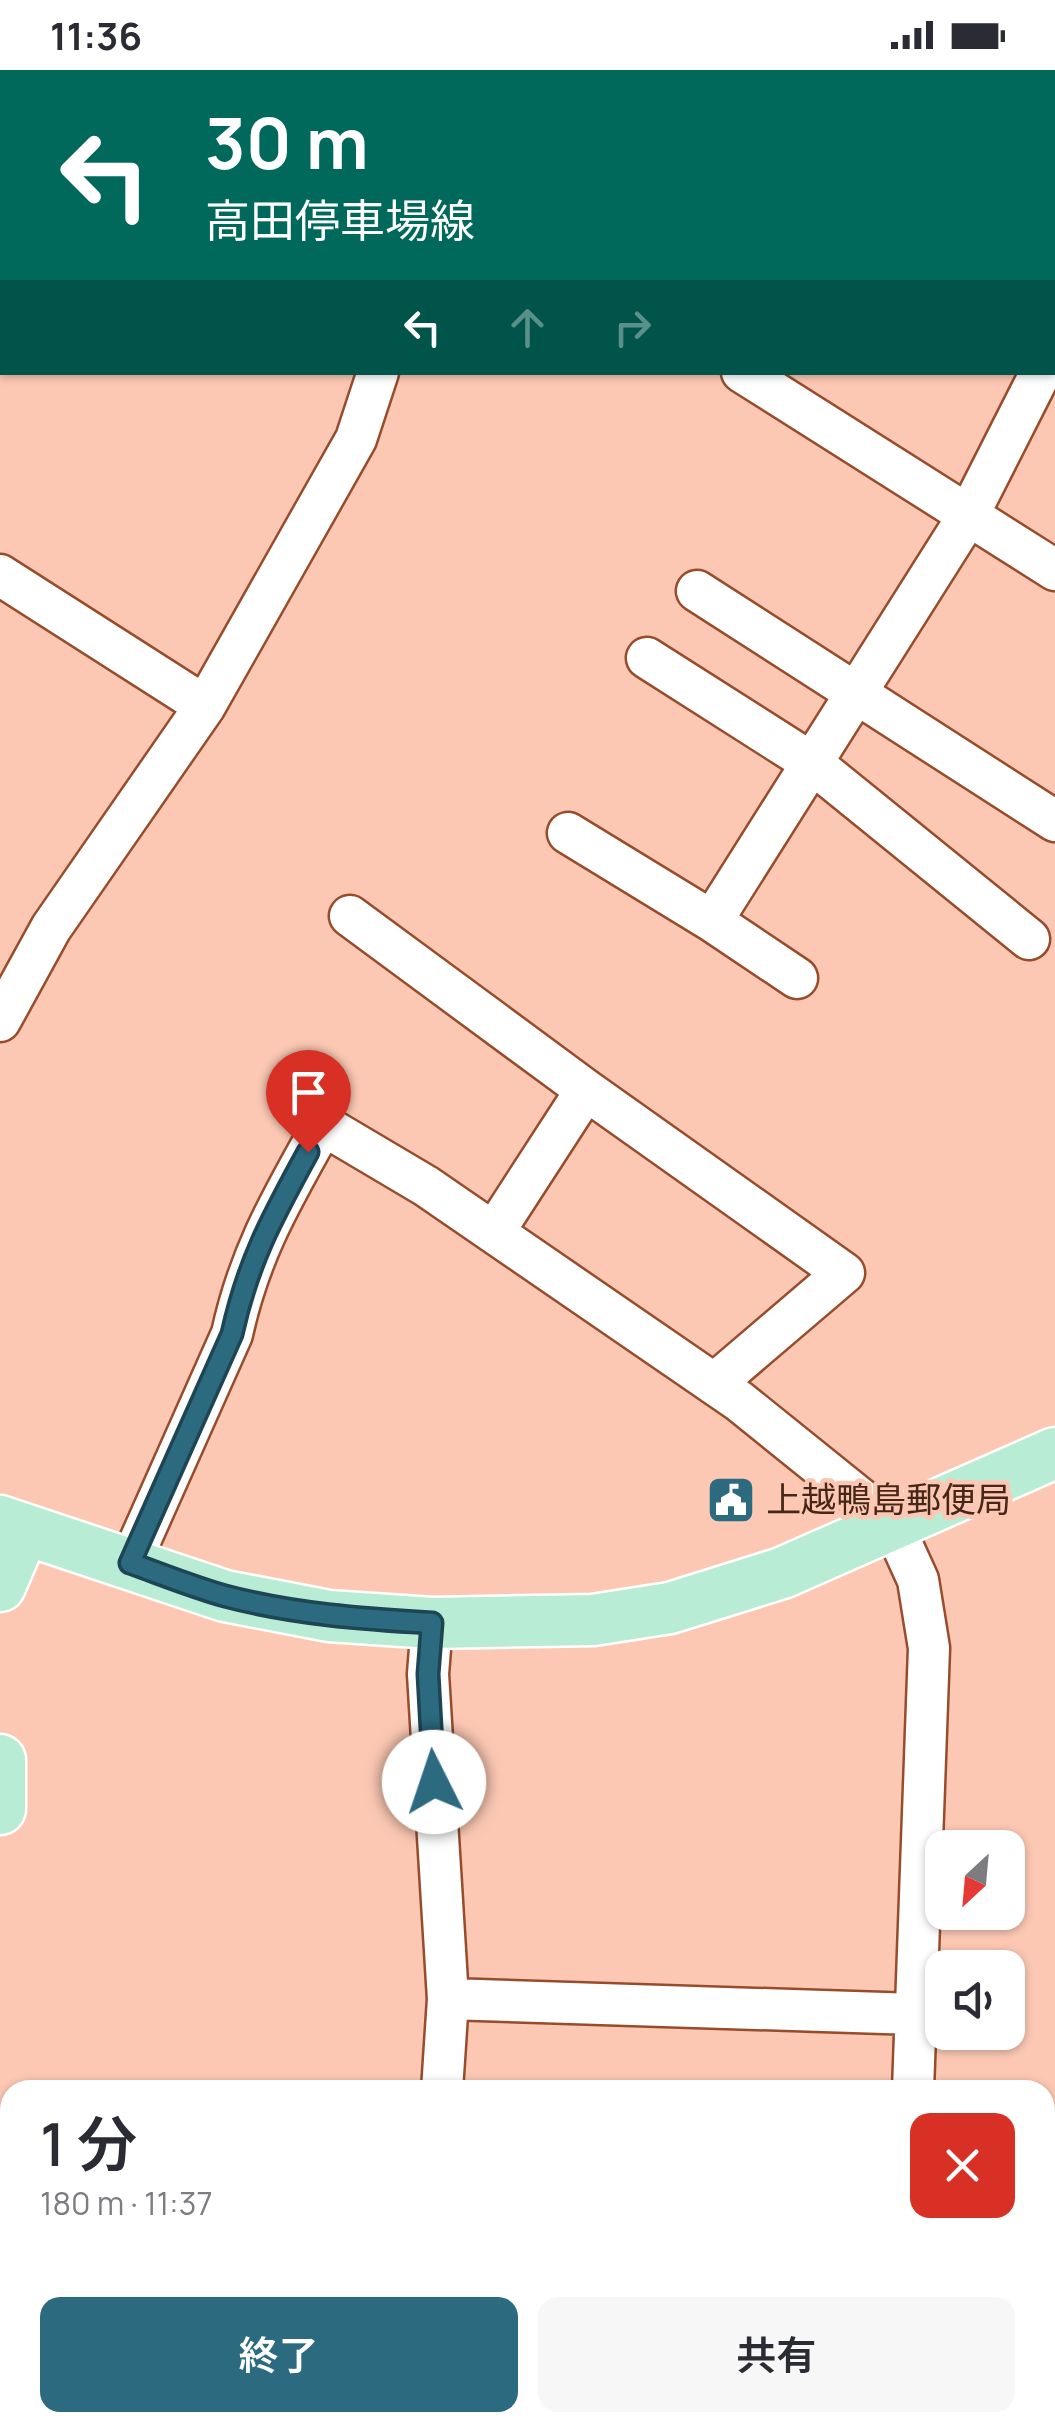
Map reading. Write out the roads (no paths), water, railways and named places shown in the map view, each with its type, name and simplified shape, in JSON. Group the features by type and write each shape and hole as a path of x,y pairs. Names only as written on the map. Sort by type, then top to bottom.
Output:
{"main road":[{"path":"0,1586 12,1526 224,1596 330,1616 432,1623 593,1620 670,1608 782,1573 1055,1454"},
{"path":"0,1760 0,1809"}],"street":[{"path":"0,1021 51,928 205,706 356,439 377,375"},
{"path":"747,375 1055,570"},
{"path":"712,921 968,516 1040,375"},
{"path":"0,575 205,706"},
{"path":"697,591 1055,820"},
{"path":"648,658 812,763 1029,939"},
{"path":"568,833 798,978"},
{"path":"350,916 844,1274 714,1384"},
{"path":"494,1232 586,1090"},
{"path":"130,1563 232,1334 262,1234 324,1125 426,1186 714,1384 893,1525 918,1580 929,1648 913,2080"},
{"path":"432,1623 428,1674 448,1999 443,2080"},
{"path":"448,1999 915,2014"}],"place":[{"name":"上越鴨島郵便局","path":"731,1500"}]}
